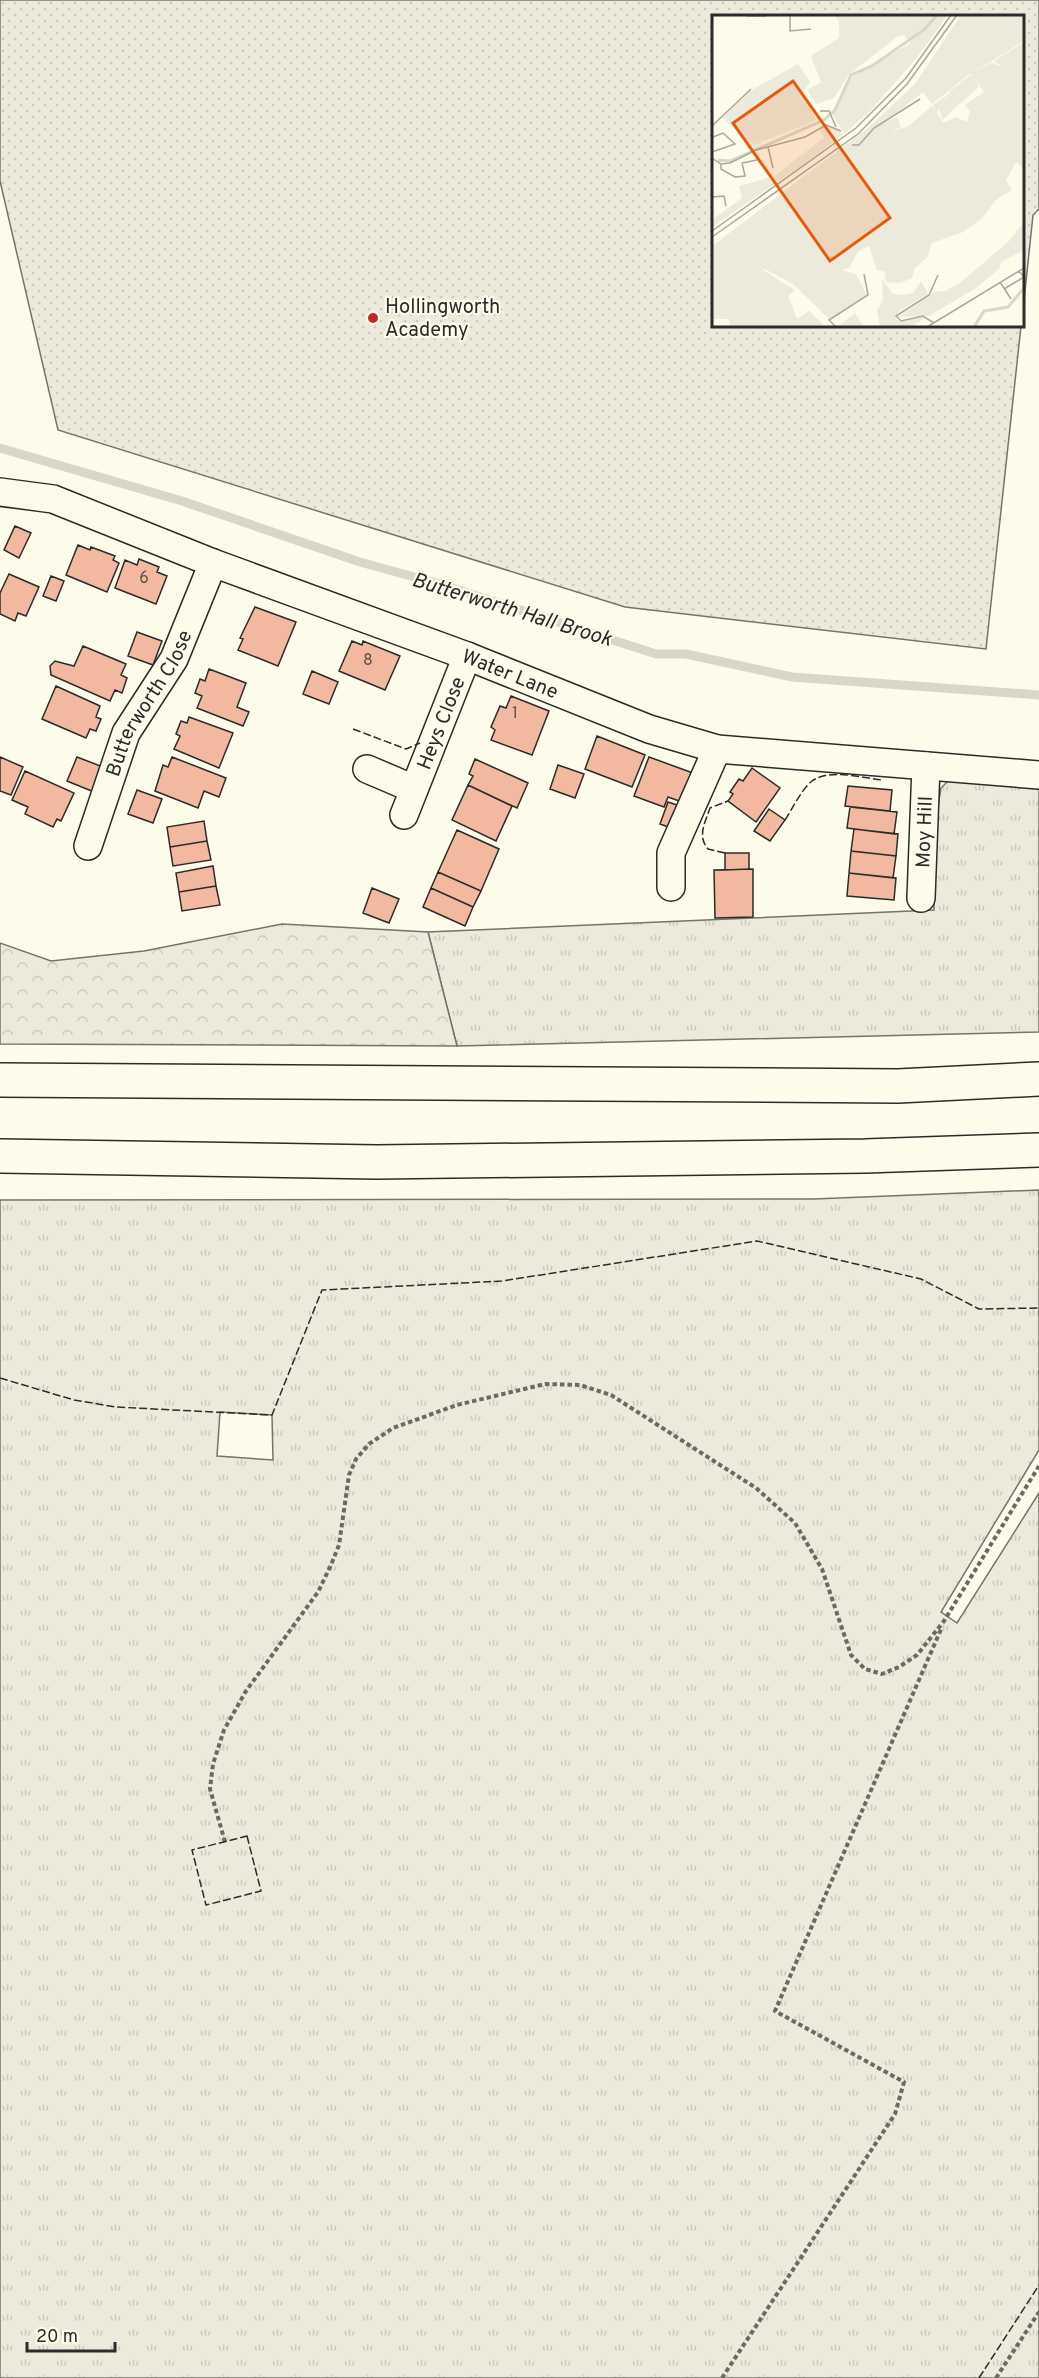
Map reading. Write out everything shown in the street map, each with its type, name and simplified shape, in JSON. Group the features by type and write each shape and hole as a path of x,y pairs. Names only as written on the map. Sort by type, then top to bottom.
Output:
{"highway":[{"path":"0,1080 898,1086 1039,1079"},
{"path":"0,1156 377,1162 865,1156 1039,1150"}],"street":[{"name":"Water Lane","path":"0,492 53,498 213,563 467,656 649,729 717,749 1039,775"},
{"name":"Butterworth Close","path":"87,846 126,733 174,659 213,563"},
{"name":"Heys Close","path":"404,815 467,656"},
{"path":"671,887 671,853 717,749"},
{"name":"Moy Hill","path":"921,898 926,766"},
{"name":"Heys Close","path":"367,770 414,789"}],"path":[{"path":"225,1842 210,1789 213,1764 224,1730 246,1691 318,1592 339,1545 349,1475 356,1459 369,1444 393,1428 457,1405 545,1384 580,1385 611,1395 756,1488 795,1523 822,1569 851,1655 865,1669 882,1674 899,1667 917,1655 944,1621 1039,1466"},
{"path":"722,2378 895,2114 904,2082 775,2011 944,1621"},
{"path":"996,2378 1039,2312"}],"green space":[{"name":"Hollingworth Academy","path":"0,0 1039,0 1039,209 1033,215 1024,300 1024,15 712,15 712,327 1021,327 986,649 625,607 58,430 0,181"},
{"path":"952,777 1039,783 1039,1032 457,1046 428,932 934,910 936,819 941,788"},
{"path":"282,924 428,932 457,1046 0,1044 0,943 51,961 144,951"},
{"path":"1039,1190 1039,1450 941,1612 957,1623 1039,1493 1039,2378 0,2378 0,1200 814,1199","holes":["220,1412 272,1415 273,1460 217,1456"]}],"building":[{"path":"15,526 31,533 19,558 4,550"},
{"path":"78,545 115,556 113,560 119,563 107,592 66,575"},
{"path":"139,559 159,567 157,572 167,576 156,604 115,588 125,560 137,565"},
{"path":"9,574 39,587 26,616 18,613 15,621 0,614 0,593"},
{"path":"51,576 64,581 56,601 43,596"},
{"path":"255,607 296,622 278,666 238,650 243,639 240,638"},
{"path":"137,632 162,641 153,665 128,656"},
{"path":"352,641 362,645 363,641 400,656 385,690 339,671"},
{"path":"83,646 126,664 121,675 127,678 122,693 115,690 110,701 51,675 50,666 55,661 74,666"},
{"path":"209,669 246,683 237,707 249,712 243,726 197,708 202,696 195,693 200,679 205,681"},
{"path":"312,671 338,682 329,704 303,694"},
{"path":"56,686 100,706 96,717 101,719 96,731 90,729 86,738 42,719"},
{"path":"511,696 549,711 532,755 491,740 495,730 491,727 500,706 506,708"},
{"path":"189,717 233,733 219,768 174,749 180,736 176,734 181,721 187,723"},
{"path":"597,736 645,755 632,787 585,769"},
{"path":"0,757 23,767 11,795 0,791"},
{"path":"77,757 103,767 94,792 67,781"},
{"path":"172,757 226,778 219,797 204,791 198,808 155,791 163,765 168,767"},
{"path":"649,757 693,773 682,802 668,797 664,807 634,796"},
{"path":"475,759 528,783 517,808 468,785 473,776 469,774"},
{"path":"558,765 584,774 575,798 550,789"},
{"path":"752,768 780,788 756,822 728,801 733,794 730,792 739,779 743,781"},
{"path":"25,771 74,793 61,821 57,819 53,827 25,814 28,807 12,800"},
{"path":"468,785 512,806 496,841 452,820"},
{"path":"848,786 892,790 890,811 845,806"},
{"path":"137,790 162,799 153,823 128,814"},
{"path":"668,802 683,807 674,829 660,824"},
{"path":"850,807 897,812 894,834 847,828"},
{"path":"769,809 785,820 770,841 754,831"},
{"path":"204,821 207,841 170,847 167,827"},
{"path":"854,829 898,834 896,856 851,851"},
{"path":"457,830 499,849 481,891 438,872"},
{"path":"207,841 211,860 173,866 170,847"},
{"path":"851,851 896,856 893,878 849,873"},
{"path":"725,853 749,853 749,869 725,870"},
{"path":"213,866 216,886 179,892 176,873"},
{"path":"753,869 753,917 715,918 714,870"},
{"path":"438,872 481,891 473,907 431,888"},
{"path":"849,873 896,878 894,900 847,896"},
{"path":"216,886 220,905 182,911 179,892"},
{"path":"372,888 399,899 389,923 363,913"},
{"path":"431,888 473,907 465,926 423,907"}],"waterway":[{"name":"Butterworth Hall Brook","path":"0,448 182,501 360,562 443,585 656,654 686,654 792,677 1039,695"}],"fence":[{"path":"353,729 406,749 420,743"},
{"path":"785,820 804,789 819,777 837,774 882,780"},
{"path":"725,853 708,849 702,834 710,808 728,801"},
{"path":"0,1378 74,1400 116,1407 272,1415 322,1290 502,1281 757,1241 921,1279 979,1309 1039,1308"},
{"path":"247,1836 261,1891 206,1905 192,1850 247,1836"},
{"path":"979,2378 1039,2285"}],"place":[{"name":"Hollingworth Academy","path":"373,318"}]}
